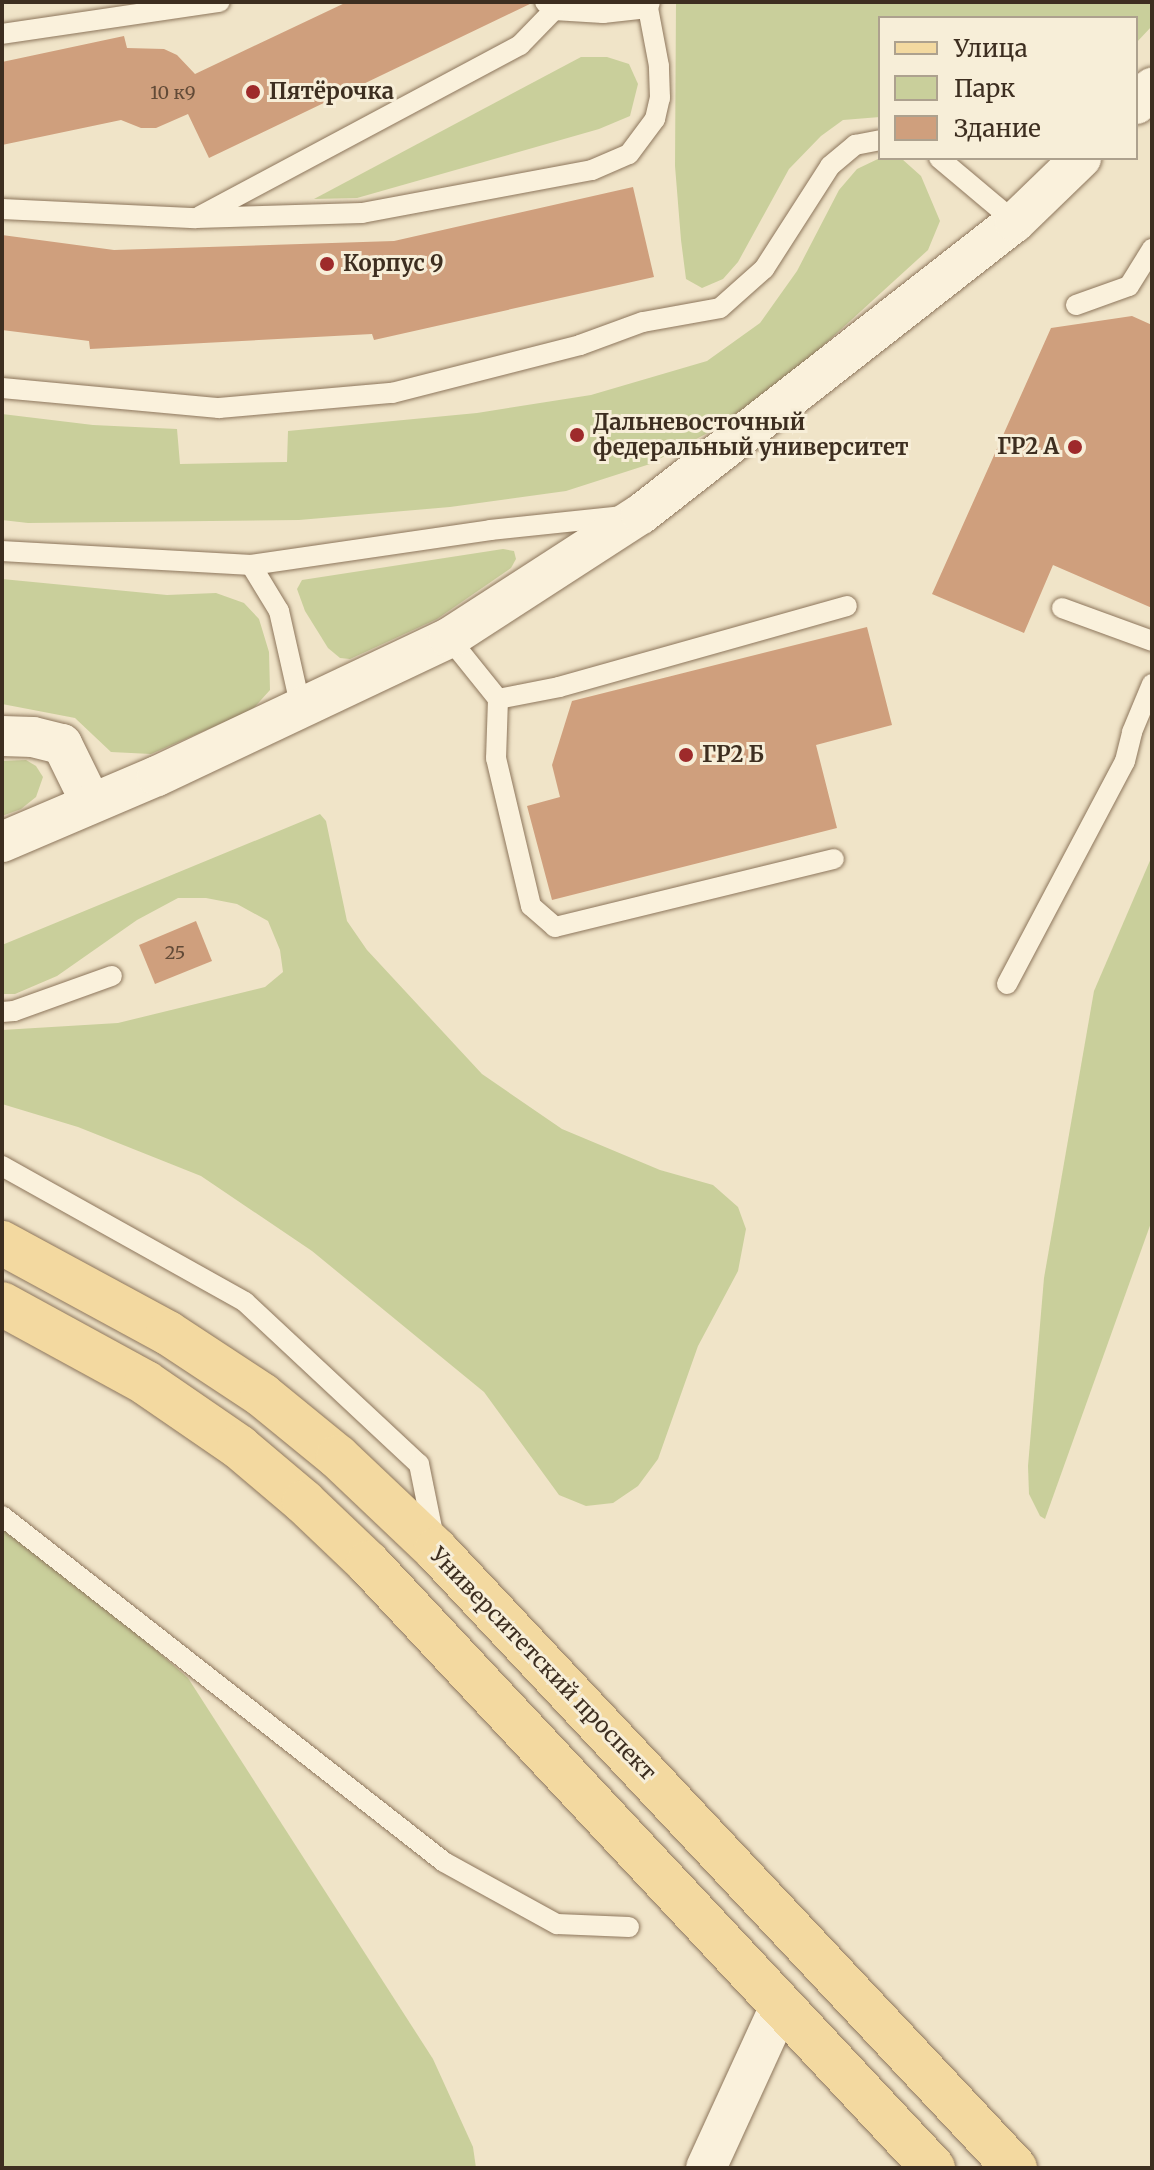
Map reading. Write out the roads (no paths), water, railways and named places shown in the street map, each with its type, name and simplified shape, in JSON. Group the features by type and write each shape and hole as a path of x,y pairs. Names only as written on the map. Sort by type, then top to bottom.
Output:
{"main road":[{"name":"Университетский проспект","path":"2,1243 168,1333 262,1395 338,1457 436,1550 1015,2168"},
{"path":"2,1304 146,1383 239,1447 368,1563 933,2168"},
{"path":"541,1750 574,1695"}],"street":[{"path":"2,842 301,709 449,638 641,514 1015,222 1079,160"},
{"path":"2,736 33,737 62,744 91,803"},
{"path":"706,2168 780,2006"}],"lane":[{"path":"2,34 220,2"},
{"path":"2,209 196,218 362,213 592,170 629,154 655,119 660,98 659,66 649,5 603,13 549,6 520,45 196,218"},
{"path":"2,388 219,408 392,393 580,345 643,322 720,308 764,269 830,166 855,145 878,140"},
{"path":"941,160 1015,222"},
{"path":"1076,305 1129,286 1152,249"},
{"path":"2,551 251,565 490,530 641,514"},
{"path":"251,565 279,611 301,709"},
{"path":"498,699 559,687 847,606"},
{"path":"1062,608 1152,641"},
{"path":"449,638 498,699 496,758 531,906 555,927 834,859"},
{"path":"1007,984 1125,761 1132,732 1152,684"},
{"path":"2,1012 14,1011 112,976"},
{"path":"2,1166 245,1302 419,1464 436,1550"},
{"path":"2,1516 444,1862 557,1924 629,1927"}],"place":[{"name":"Пятёрочка","path":"253,92"},
{"name":"Корпус 9","path":"327,264"},
{"name":"Дальневосточный федеральный университет","path":"577,435"},
{"name":"ГР2 А","path":"1075,447"},
{"name":"ГР2 Б","path":"686,755"}]}
